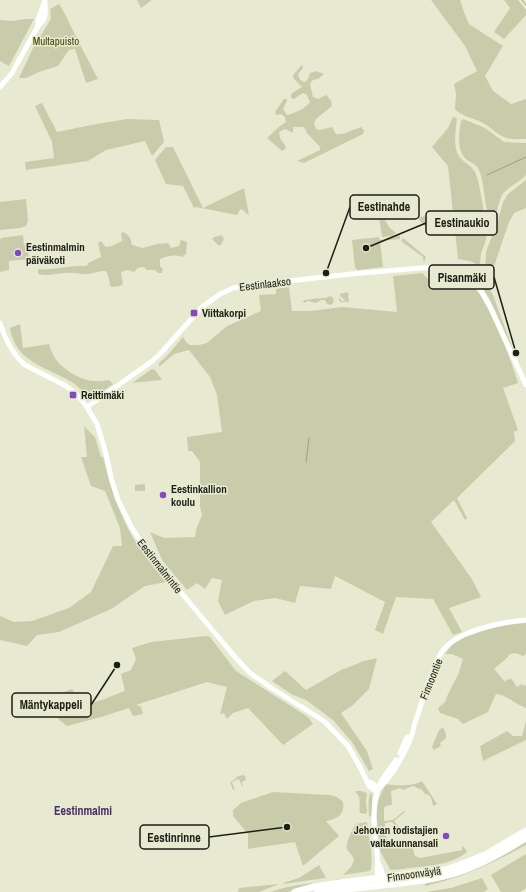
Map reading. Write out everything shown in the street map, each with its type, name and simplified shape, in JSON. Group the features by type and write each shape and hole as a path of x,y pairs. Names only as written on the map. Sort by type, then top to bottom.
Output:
{"main road":[{"name":"Finnoonväylä","path":"318,892 445,870 487,854 526,832"},
{"name":"Finnoonväylä","path":"295,892 313,887 430,879 463,871 490,859 526,838"}],"street":[{"path":"0,87 12,73 38,26 45,18 46,12 44,1"},
{"name":"Eestinlaakso","path":"87,407 151,362 202,307 220,294 233,288 351,274 420,268 444,268 461,275 476,286 490,307 526,385"},
{"name":"Eestinmalmintie","path":"0,324 11,349 25,366 66,386 76,394 87,407 101,437 108,468 118,500 132,528 148,553 250,673 324,721 348,746 367,782 372,783 378,790"},
{"name":"Finnoontie","path":"381,882 377,868 378,863 374,819 375,801 381,783 400,754 410,731 414,726 427,685 440,655 448,645 457,638 477,630 502,623 526,620"}],"green space":[{"path":"137,0 152,0 141,8"},
{"path":"431,0 460,0 469,24 503,46 485,76 493,91 511,104 526,99 526,139 512,139 504,137 480,121 461,114 455,109 456,94 454,84 477,71 465,46"},
{"path":"504,0 518,0 526,10 526,15 504,39 494,32 510,8"},
{"name":"Multapuisto","path":"59,4 98,79 86,83 75,49 69,50 58,66 26,78 19,78 33,48 51,19 50,9"},
{"path":"34,19 9,66 0,61 0,20 12,21"},
{"path":"302,65 303,68 298,74 303,82 308,79 310,73 316,71 324,74 318,79 313,80 310,84 313,97 318,99 326,95 331,100 332,106 316,119 314,123 316,129 320,130 332,127 336,134 343,134 361,127 364,131 363,134 304,163 297,161 320,150 320,147 307,133 304,127 293,127 293,133 285,129 279,132 280,138 286,147 282,151 267,138 286,122 285,117 281,114 276,115 275,112 284,99 287,99 283,109 287,115 300,110 310,102 307,95 303,93 294,99 291,98 291,94 302,87 294,79 293,75"},
{"path":"42,103 57,132 127,119 159,120 164,142 152,156 145,141 106,150 88,161 26,170 25,162 54,158 52,142 35,106"},
{"path":"453,117 457,118 455,141 457,153 459,157 473,169 477,176 483,205 486,239 478,265 470,261 458,259 448,166 432,147 448,128"},
{"path":"463,119 485,128 504,142 526,143 526,175 502,195 495,220 491,228 489,228 480,172 478,168 467,160 461,152 459,142 461,121"},
{"path":"166,147 173,147 203,208 244,188 249,215 241,209 237,215 196,207 194,208 183,186 166,184 155,160"},
{"path":"526,180 526,208 514,213 509,222 489,281 485,271 486,252 503,202 508,194"},
{"path":"26,199 28,221 26,226 0,230 0,202"},
{"path":"377,205 389,227 396,233 395,234 382,237"},
{"path":"427,216 431,224 429,233 427,228 419,220 419,217"},
{"path":"123,232 129,236 132,245 143,248 168,243 171,248 179,246 181,240 185,241 187,243 186,254 182,257 171,256 160,259 160,266 163,269 162,273 158,273 155,270 147,270 144,267 138,268 134,272 127,270 121,272 123,284 120,286 111,287 105,271 91,274 38,274 38,269 87,266 88,263 101,257 98,243 101,241 106,247 112,246 122,241 121,233"},
{"path":"23,235 24,245 27,245 29,259 9,261 9,270 0,272 1,238"},
{"path":"222,235 224,239 221,245 218,245 212,239 214,237"},
{"path":"398,235 400,236 400,239 380,241 383,267 358,270 355,268 352,240 379,237 380,240 392,238"},
{"path":"403,238 426,257 424,263 423,257 401,241"},
{"path":"444,266 472,266 480,272 493,295 512,347 493,305 482,288 468,275"},
{"path":"444,271 464,278 478,291 493,317 518,383 503,388 518,430 514,432 515,441 457,498 467,518 465,520 454,500 431,522 472,579 481,597 449,608 462,632 453,635 433,599 396,597 383,634 375,630 385,602 335,576 331,589 300,586 295,603 275,598 254,601 225,615 218,601 222,580 212,578 205,589 197,583 187,590 162,560 150,532 164,538 195,537 202,515 200,506 200,462 192,451 188,451 187,437 222,432 217,395 210,377 189,350 174,354 159,367 159,363 183,337 190,345 207,343 227,326 261,311 259,295 276,294 276,289 289,287 292,311 311,311 342,307 397,312 393,276 422,273 430,281 438,282"},
{"path":"348,292 349,302 340,302 339,298 342,301 345,301 340,294"},
{"path":"330,296 334,300 331,305 327,304 325,300 321,300 316,303 308,301 304,303 303,301 326,298"},
{"path":"20,324 23,348 49,344 57,361 74,375 93,381 109,380 113,384 93,397 84,393 73,383 38,365 26,357 18,349 11,334 10,328"},
{"path":"152,369 155,370 162,380 132,383"},
{"path":"84,426 95,437 126,525 141,550 166,582 145,586 111,609 59,632 37,635 27,646 0,640 0,616 14,622 32,621 69,608 91,592 113,546 122,546 120,528 105,491 91,486 81,457 87,457"},
{"path":"145,484 145,491 135,491 135,485"},
{"path":"526,623 526,654 523,656 512,653 494,669 505,682 507,679 509,680 511,678 517,687 522,684 524,686 526,685 526,708 500,694 496,694 488,712 463,724 458,719 440,713 438,708 445,702 458,675 463,659 452,654 445,654 453,644 463,638 486,630 506,625"},
{"path":"206,636 210,637 236,671 308,717 313,724 283,745 248,708 233,713 227,719 224,713 220,714 227,687 207,682 136,705 141,707 143,714 133,716 129,708 67,726 59,720 55,711 54,695 72,689 81,701 89,703 99,701 125,691 121,674 131,670 136,659 132,648 151,642"},
{"path":"377,658 369,689 353,705 341,713 367,751 373,769 369,771 352,742 333,720 306,700 291,694 272,681 285,671 306,690 341,670 364,661"},
{"path":"526,721 526,740 483,761 480,746 507,731 513,736 522,736"},
{"path":"443,727 446,738 440,743 441,746 434,750 432,747 439,730"},
{"path":"243,775 245,776 246,780 242,782 243,786 239,779 232,782 235,790 233,790 230,782 236,779 236,777"},
{"path":"422,781 437,804 433,806 431,798 428,794 426,795 422,790 413,786 403,790 400,788 391,791 392,805 384,808 384,821 393,820 404,811 405,812 394,821 401,830 400,831 392,822 385,823 386,835 389,842 392,844 409,844 413,849 415,856 420,858 462,850 463,846 467,852 454,860 439,864 390,870 380,848 377,824 378,802 386,784 404,785 415,784"},
{"path":"273,792 330,795 337,797 343,802 343,810 339,816 326,821 339,836 303,866 295,842 248,849 248,834 233,816 233,810 241,803"},
{"path":"355,792 367,793 366,814 360,813 360,799"},
{"path":"371,792 372,813 369,817 369,801"},
{"path":"367,822 372,855 370,871 343,875 351,867 354,860 347,849 347,843 353,829 356,824"},
{"path":"526,841 526,845 489,864 452,879 425,886 425,884"},
{"path":"526,854 526,888 520,892 501,892 491,875"},
{"path":"319,865 326,878 283,883 299,878"},
{"path":"482,878 488,889 484,892 426,892 451,888"},
{"path":"340,879 288,892 271,892 297,885"},
{"path":"279,884 259,892 238,892 239,888"}],"waterway":[{"path":"522,0 526,5"},
{"path":"487,175 526,157"},
{"path":"306,462 309,438"}],"place":[{"name":"Eestinaukio","path":"366,248"},
{"name":"Eestinmalmin päiväkoti","path":"18,253"},
{"name":"Eestinahde","path":"326,273"},
{"name":"Viittakorpi","path":"194,313"},
{"name":"Pisanmäki","path":"516,353"},
{"name":"Reittimäki","path":"73,395"},
{"name":"Eestinkallion koulu","path":"163,495"},
{"name":"Mäntykappeli","path":"117,665"},
{"name":"Eestinrinne","path":"287,827"},
{"name":"Jehovan todistajien valtakunnansali","path":"446,836"}],"district":[{"name":"Eestinmalmi","path":"83,811"}]}
